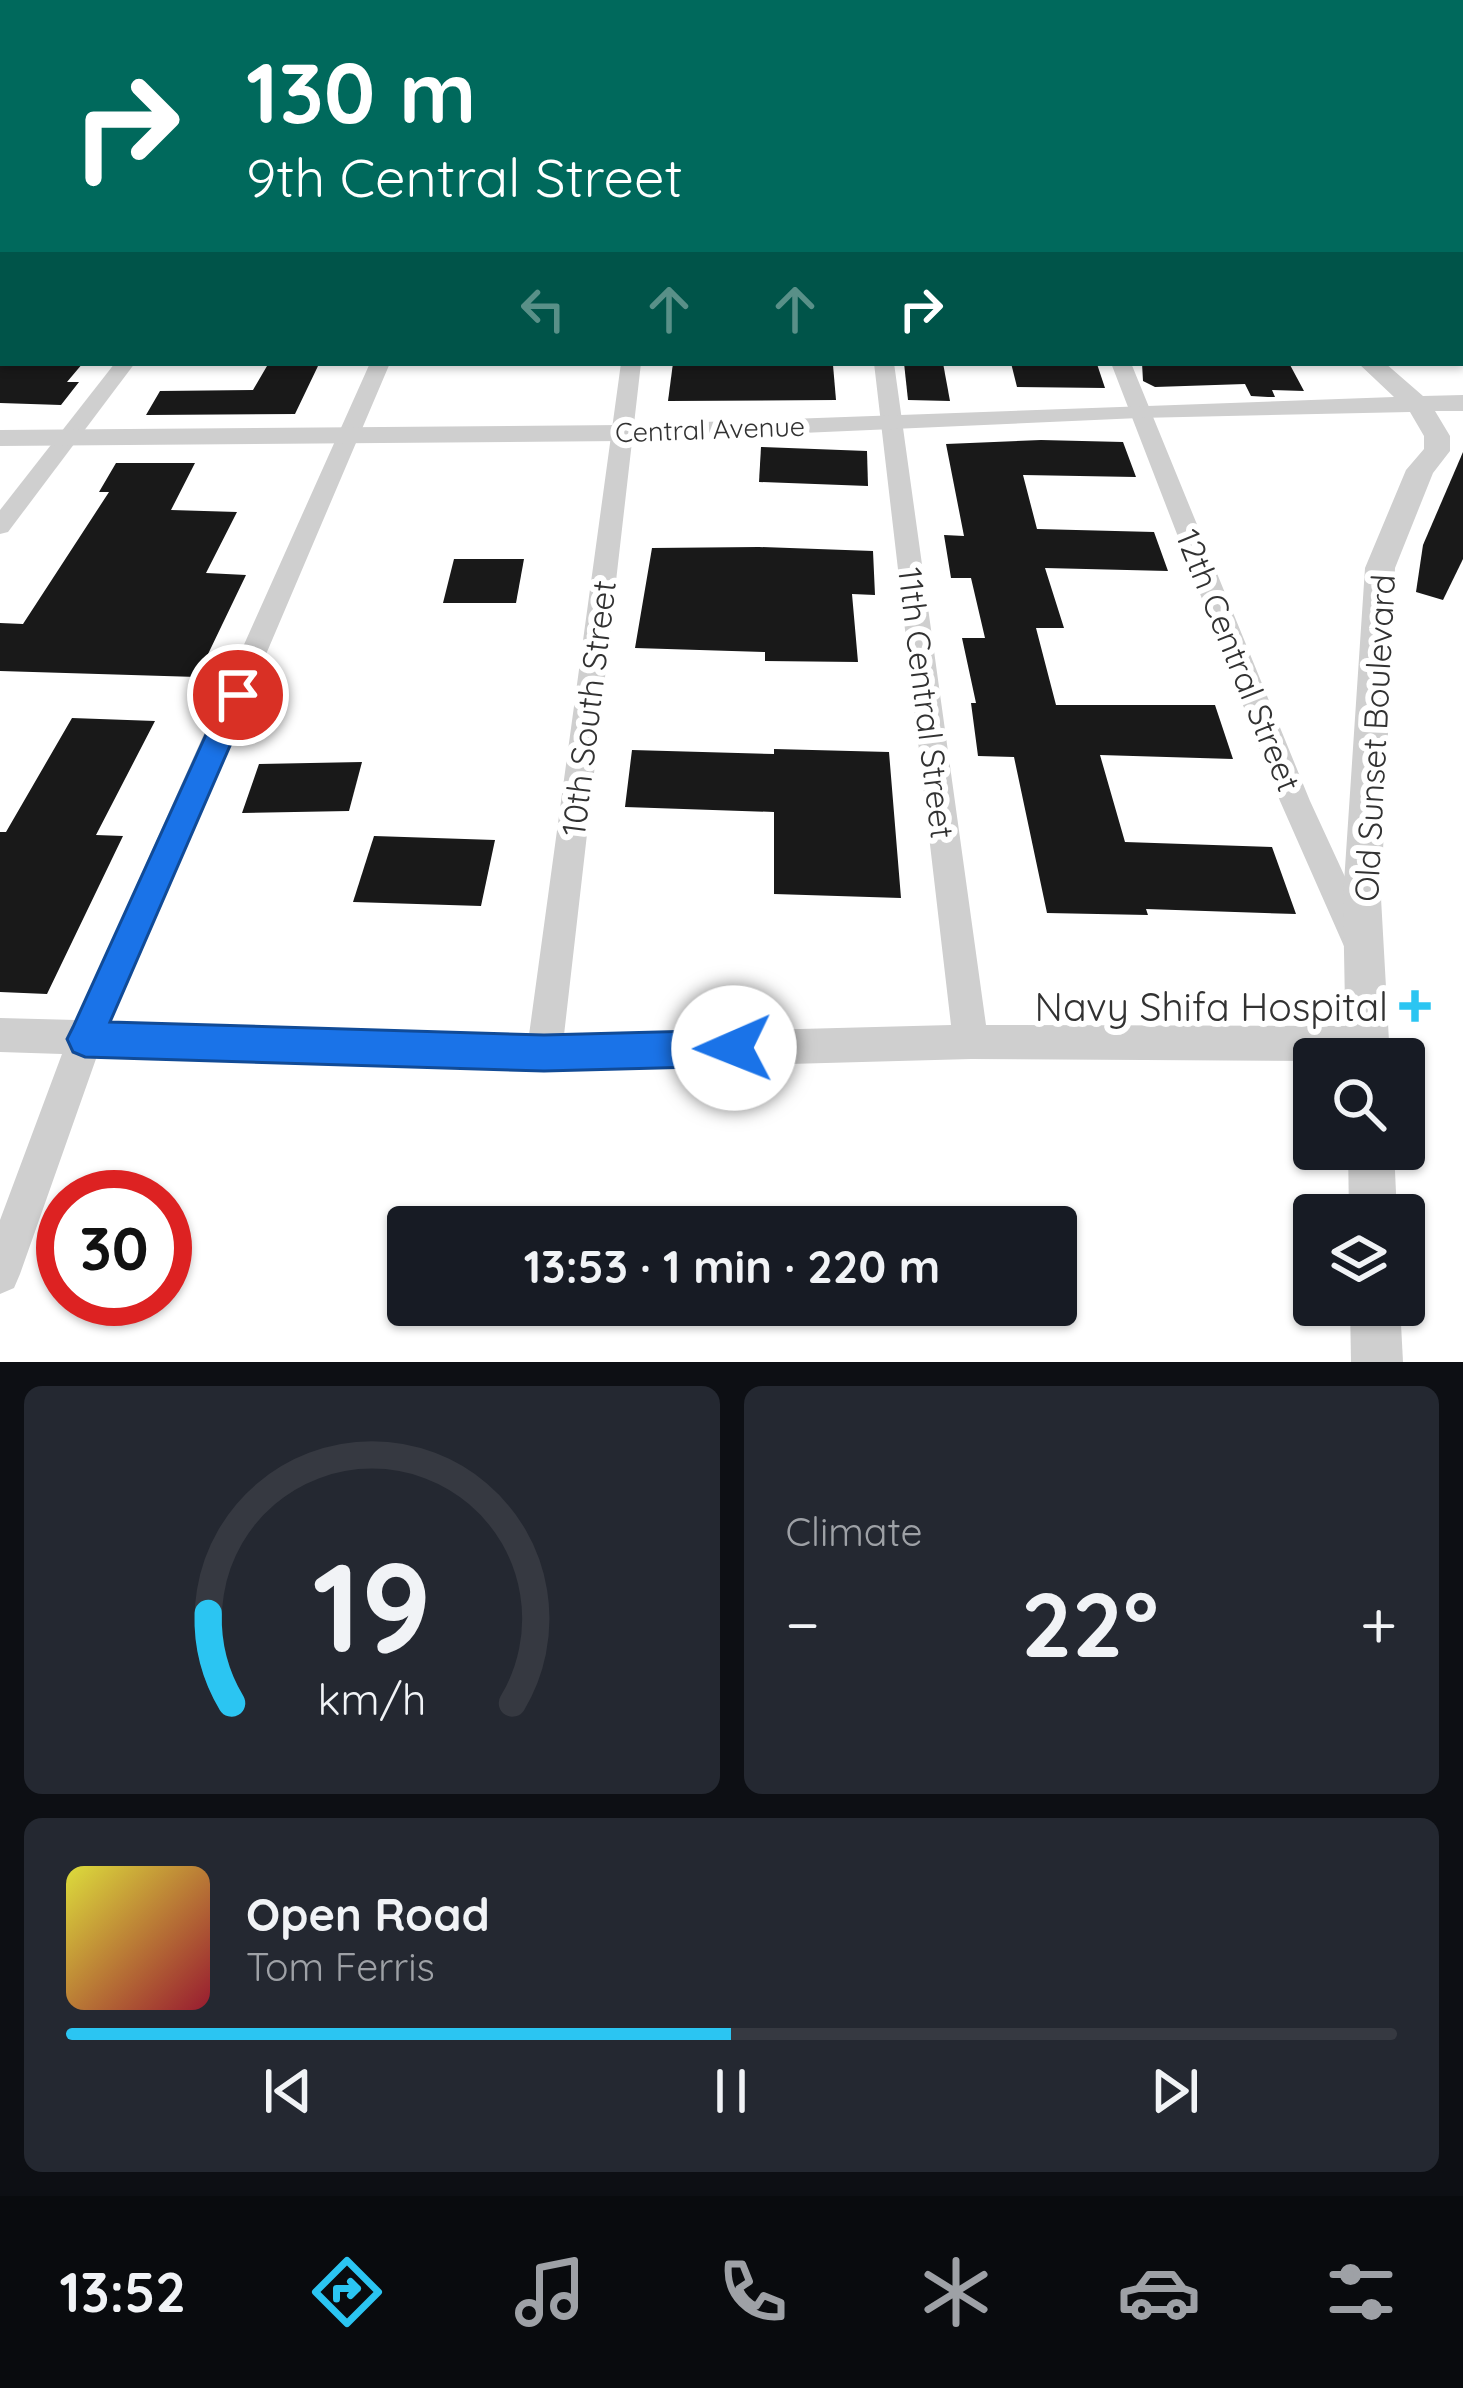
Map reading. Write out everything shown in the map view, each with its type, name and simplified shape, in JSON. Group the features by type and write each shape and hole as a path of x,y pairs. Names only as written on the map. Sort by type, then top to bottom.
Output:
{"street":[{"path":"0,526 123,366"},
{"path":"0,1274 85,1039 352,438 379,366"},
{"name":"10th South Street","path":"544,1053 631,366"},
{"name":"11th Central Street","path":"884,366 971,1042"},
{"name":"12th Central Street","path":"1122,366 1295,801 1364,954"},
{"path":"1373,366 1419,406 1463,403"},
{"name":"Central Avenue","path":"0,438 622,434 1138,410 1419,406"},
{"name":"Old Sunset Boulevard","path":"1367,1038 1362,898 1380,568 1420,470 1437,451 1437,436 1419,406"},
{"path":"0,1035 544,1053 971,1042 1293,1050"},
{"path":"1376,1326 1377,1362"}],"building":[{"path":"0,366 80,366 67,382 79,382 61,405 0,403"},
{"path":"267,366 318,366 295,414 146,415 160,391 253,390"},
{"path":"673,366 833,366 836,400 668,401"},
{"path":"904,366 944,366 950,401 908,400"},
{"path":"1012,366 1098,366 1105,388 1017,387"},
{"path":"1142,366 1291,366 1304,391 1272,390 1275,397 1251,396 1245,384 1155,387 1143,381"},
{"path":"1123,442 1136,477 1023,475 1037,529 1154,532 1168,571 1045,568 1064,628 1036,628 1056,705 1215,705 1233,759 1100,755 1125,842 1272,847 1296,914 1146,909 1148,915 1047,913 1014,757 978,756 971,703 976,703 962,638 985,638 971,578 951,578 944,535 964,536 946,444"},
{"path":"761,447 867,451 868,486 759,482"},
{"path":"1463,452 1463,559 1443,600 1416,592 1423,545"},
{"path":"116,463 195,463 171,510 237,512 206,573 246,575 197,677 0,671 0,623 23,624 109,492 99,492"},
{"path":"652,548 873,551 875,595 852,594 858,662 765,661 765,652 635,648"},
{"path":"454,559 524,559 516,603 443,603"},
{"path":"72,718 155,721 96,835 123,836 47,994 0,992 0,832 6,832"},
{"path":"774,749 889,752 901,898 774,894 774,812 625,807 632,750 774,754"},
{"path":"362,762 349,811 242,813 259,764"},
{"path":"374,836 495,840 481,906 353,902"}],"place":[{"name":"Navy Shifa Hospital","path":"1415,1006"}],"route":[{"path":"238,695 85,1039 544,1053 734,1048"}]}
